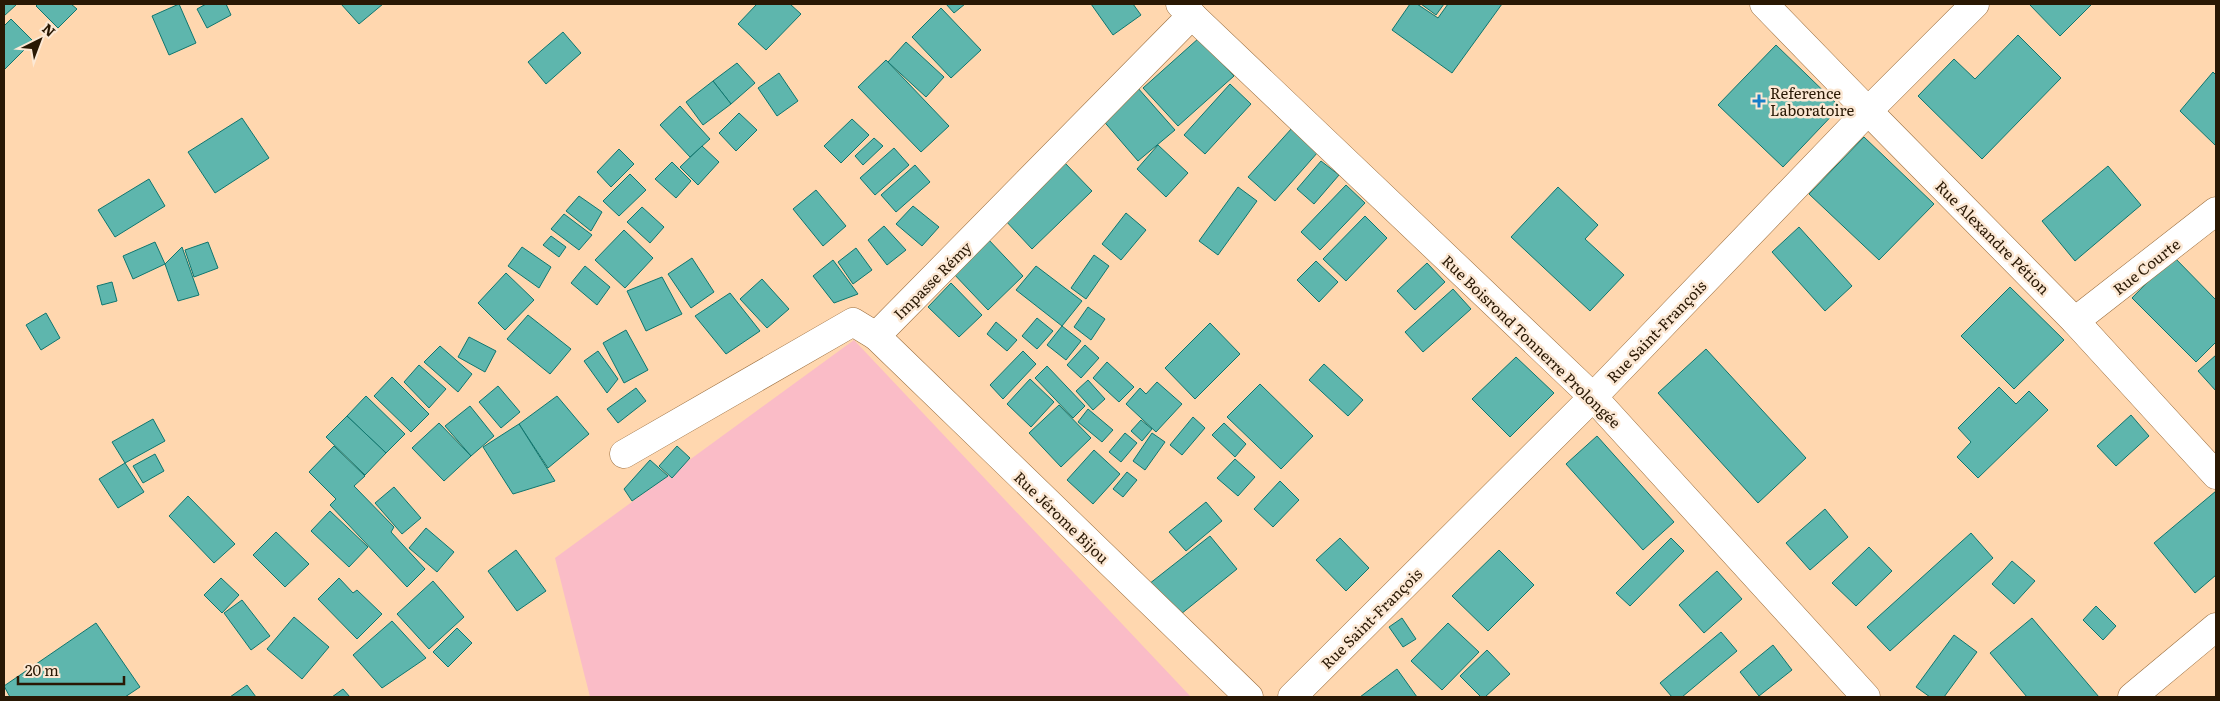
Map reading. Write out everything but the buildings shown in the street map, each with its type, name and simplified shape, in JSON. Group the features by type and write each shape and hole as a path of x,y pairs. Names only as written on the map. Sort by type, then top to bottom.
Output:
{"street":[{"name":"Rue Alexandre Pétion","path":"1764,4 2075,321 2216,475"},
{"name":"Rue Saint-François","path":"1292,697 1593,397 1868,111 1975,4"},
{"name":"Impasse Rémy","path":"876,336 1186,10"},
{"name":"Rue Boisrond Tonnerre Prolongée","path":"1186,10 1593,397 1866,697"},
{"name":"Rue Courte","path":"2075,321 2216,211"},
{"path":"624,454 853,322 876,336"},
{"name":"Rue Jérome Bijou","path":"876,336 1249,697"},
{"path":"2132,697 2216,627"}],"shaded area":[{"path":"854,340 1191,697 590,697 555,558"}],"place":[{"name":"Reference Laboratoire","path":"1759,101"}]}
